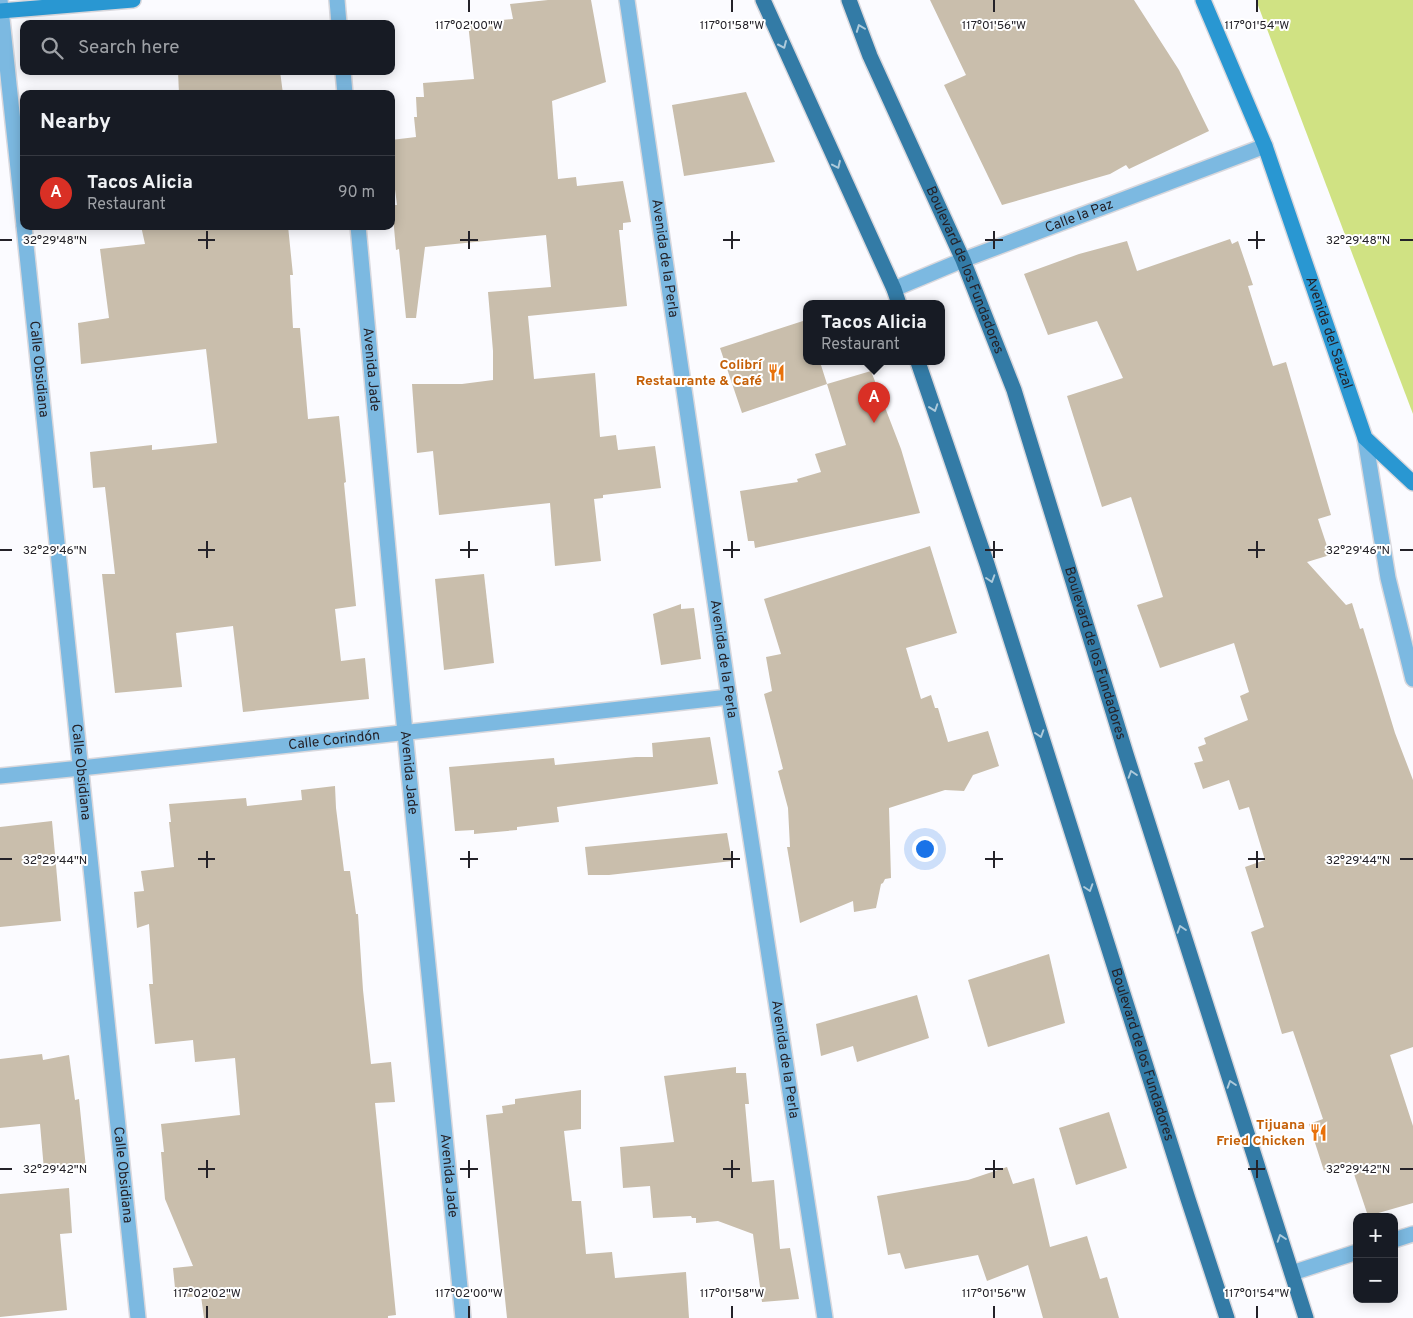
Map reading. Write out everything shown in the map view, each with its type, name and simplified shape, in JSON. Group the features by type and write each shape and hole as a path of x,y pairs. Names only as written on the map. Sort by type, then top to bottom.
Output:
{"main road":[{"path":"763,0 898,300"},
{"name":"Boulevard de los Fundadores","path":"849,0 870,56 962,260 1014,390 1126,754 1306,1318"},
{"name":"Boulevard de los Fundadores","path":"919,365 987,564 1227,1318"}],"street":[{"path":"0,8 133,0"},
{"path":"337,0 339,20"},
{"name":"Avenida de la Perla","path":"627,0 729,697 825,1318"},
{"name":"Avenida del Sauzal","path":"1203,0 1265,146 1365,438 1388,578 1413,679"},
{"name":"Calle Obsidiana","path":"0,8 20,189"},
{"path":"343,75 345,90"},
{"name":"Calle la Paz","path":"894,289 962,260 1265,146"},
{"name":"Calle Obsidiana","path":"25,230 138,1318"},
{"name":"Avenida Jade","path":"358,230 405,733 463,1318"},
{"path":"1365,438 1413,484"},
{"name":"Calle Corindón","path":"0,776 729,697"},
{"path":"1398,1239 1413,1234"},
{"path":"1292,1273 1353,1253"}],"green space":[{"path":"1256,0 1413,0 1413,414"}],"building":[{"path":"548,0 591,0 606,82 552,101 558,179 576,177 577,186 623,181 631,222 623,223 623,230 619,230 627,306 528,316 534,379 595,373 600,437 616,435 618,450 655,446 661,488 603,495 603,498 594,499 601,561 555,566 550,503 439,515 433,451 417,453 412,384 462,384 493,380 493,351 488,292 551,287 546,235 425,247 416,318 406,318 399,249 396,250 394,230 395,205 397,205 395,189 395,140 416,137 414,117 417,117 416,97 424,97 423,83 474,79 468,23 513,19 510,4"},
{"path":"930,0 1134,0 1179,70 1209,131 1129,169 1126,165 1110,174 1002,205 944,85 966,75"},
{"path":"178,75 281,75 282,90 179,90"},
{"path":"746,92 775,162 684,176 672,105"},
{"path":"142,230 288,230 293,275 290,275 293,328 300,328 308,419 339,416 356,606 335,609 341,661 365,658 369,699 243,712 233,626 176,633 182,687 115,693 102,574 115,574 105,487 93,488 90,452 152,445 152,450 217,443 206,349 81,364 78,323 109,318 100,249 145,244"},
{"path":"1230,239 1232,244 1238,241 1253,285 1248,286 1273,366 1286,362 1331,515 1318,519 1330,555 1307,562 1346,605 1352,603 1360,629 1363,628 1395,733 1413,780 1413,1047 1390,1055 1413,1126 1413,1203 1378,1213 1367,1213 1350,1162 1324,1171 1309,1124 1323,1119 1293,1031 1282,1034 1251,932 1264,927 1245,867 1265,860 1249,807 1239,810 1229,780 1203,789 1194,763 1203,761 1198,747 1206,744 1204,738 1248,720 1240,696 1249,692 1234,643 1160,668 1137,605 1163,597 1131,497 1102,507 1067,396 1123,378 1097,321 1048,335 1024,274 1079,254 1127,241 1137,271"},
{"name":"Colibrí Restaurante & Café","path":"803,321 803,365 821,365 827,384 742,413 720,348"},
{"path":"871,371 901,449 920,513 755,548 754,541 748,541 740,491 798,482 797,479 821,472 815,454 846,445 827,384"},
{"path":"930,546 957,633 906,648 921,699 931,695 935,708 938,708 948,742 988,731 999,766 973,775 964,791 945,790 889,808 891,878 885,879 881,884 876,908 854,912 853,901 800,923 787,847 790,847 788,808 778,771 783,769 764,694 772,691 766,657 781,654 764,599"},
{"path":"484,574 494,663 444,670 435,579"},
{"path":"681,604 681,609 694,608 701,659 661,665 653,614"},
{"path":"710,737 718,784 557,807 559,822 517,827 517,830 474,834 474,830 455,831 449,767 554,758 555,765 653,757 652,743"},
{"path":"335,786 344,871 350,871 356,914 358,914 363,990 371,1064 391,1062 395,1102 375,1103 396,1315 388,1316 388,1318 204,1318 201,1296 176,1298 173,1268 193,1266 165,1199 161,1152 164,1152 161,1124 240,1115 235,1058 195,1062 193,1040 155,1044 149,984 153,984 149,924 137,928 134,892 144,891 141,871 174,867 169,804 246,798 247,806 302,800 301,790"},
{"path":"52,821 61,921 0,927 0,827"},
{"path":"727,833 732,861 609,875 588,875 585,847"},
{"path":"1049,954 1065,1023 988,1047 968,980"},
{"path":"917,995 929,1038 857,1062 853,1046 821,1056 816,1024"},
{"path":"42,1054 43,1060 69,1055 75,1100 79,1099 86,1168 44,1170 40,1124 0,1128 0,1059"},
{"path":"736,1067 736,1073 746,1073 749,1104 745,1104 752,1182 774,1180 780,1249 790,1248 799,1299 762,1302 753,1234 718,1221 696,1223 696,1218 691,1216 653,1218 650,1186 623,1188 620,1147 674,1142 664,1076"},
{"path":"581,1090 581,1129 564,1131 572,1201 581,1201 586,1254 612,1252 615,1278 686,1272 689,1318 507,1318 486,1115 503,1113 502,1106 515,1104 515,1099"},
{"path":"1109,1112 1127,1168 1076,1185 1059,1128"},
{"path":"1007,1167 1013,1184 1034,1178 1050,1247 1087,1236 1100,1279 1107,1277 1119,1318 1043,1318 1028,1265 987,1281 978,1255 905,1269 900,1253 888,1255 877,1196 968,1180"},
{"path":"69,1188 72,1233 60,1234 67,1310 0,1317 0,1194"}],"place":[{"name":"Colibrí Restaurante & Café","path":"776,373"},
{"name":"Tacos Alicia","path":"874,423"},
{"name":"Tijuana Fried Chicken","path":"1319,1133"}]}
